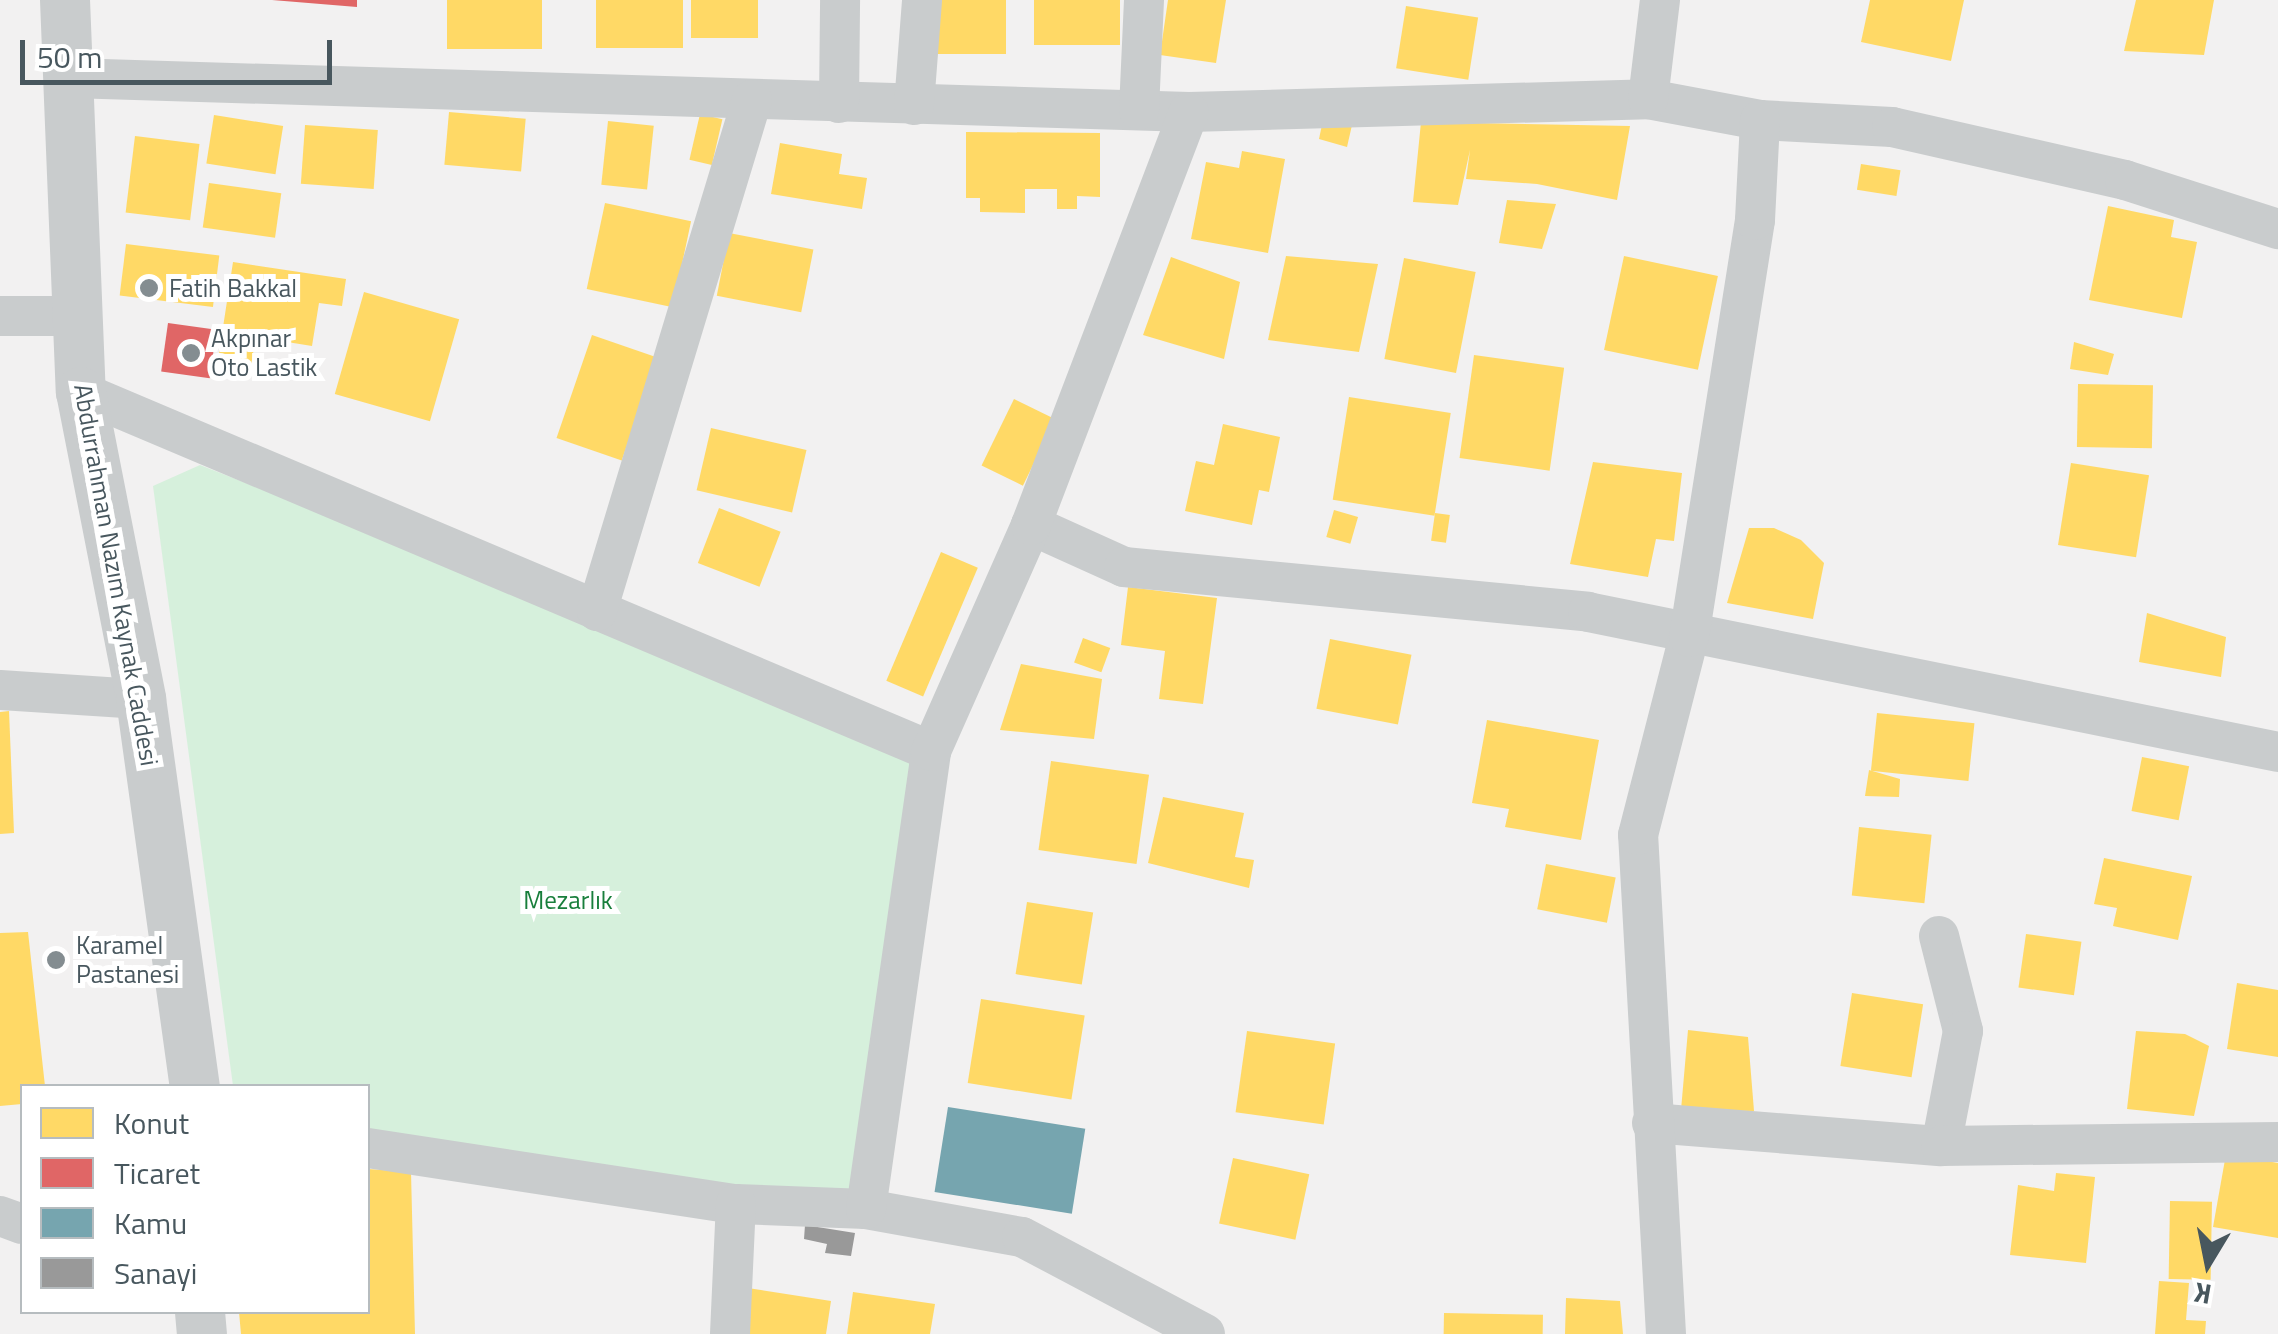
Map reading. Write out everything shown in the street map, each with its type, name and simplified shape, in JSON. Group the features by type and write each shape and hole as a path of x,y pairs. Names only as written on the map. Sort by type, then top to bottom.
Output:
{"street":[{"name":"Abdurrahman Nazım Kaynak Caddesi","path":"64,0 82,392 141,698 195,1084"},
{"path":"839,103 840,0"},
{"path":"914,106 922,0"},
{"path":"1138,110 1144,0"},
{"path":"1648,99 1660,0"},
{"path":"70,78 1189,112 1648,99 1760,120 1892,127 2124,180 2278,229"},
{"path":"597,612 752,100"},
{"path":"866,1210 931,751 1031,525 1189,112"},
{"path":"1666,1334 1638,834 1689,637 1755,220 1760,120"},
{"path":"0,316 78,316"},
{"path":"82,392 931,751"},
{"path":"1031,525 1124,566 1588,612 1689,637 2278,752"},
{"path":"0,690 141,698"},
{"path":"1939,936 1963,1031 1941,1146"},
{"path":"1652,1122 1941,1146 2278,1142"},
{"path":"370,1148 736,1204 866,1210 1022,1237 1198,1332"},
{"path":"730,1334 736,1204"}],"green space":[{"name":"Mezarlık","path":"200,465 931,751 866,1209 370,1138 370,1084 233,1084 153,486"}],"building: Konut":[{"path":"447,0 542,0 542,49 447,49"},
{"path":"596,0 683,0 683,48 596,48"},
{"path":"691,0 758,0 758,38 691,38"},
{"path":"935,0 1006,0 1006,54 935,54"},
{"path":"1034,0 1120,0 1120,45 1034,45"},
{"path":"1168,0 1226,0 1216,63 1160,55"},
{"path":"1870,0 1964,0 1951,61 1861,42"},
{"path":"2136,0 2214,0 2204,55 2124,51"},
{"path":"1406,6 1478,17 1468,80 1396,68"},
{"path":"449,112 526,119 521,172 444,165"},
{"path":"700,114 722,119 712,165 689,160"},
{"path":"214,115 283,126 275,174 206,163"},
{"path":"1323,120 1352,125 1347,147 1319,139"},
{"path":"608,121 654,126 647,189 601,185"},
{"path":"1421,122 1630,126 1617,200 1537,184 1466,179 1470,150 1458,205 1413,202"},
{"path":"305,125 378,130 374,189 301,184"},
{"path":"966,132 1100,133 1100,197 1077,196 1077,209 1057,209 1057,189 1025,189 1025,213 980,212 980,198 966,198"},
{"path":"135,136 200,144 190,220 126,212"},
{"path":"780,143 842,154 839,174 867,178 862,209 771,194"},
{"path":"1242,151 1285,159 1268,253 1191,239 1206,162 1239,168"},
{"path":"1861,164 1901,170 1896,196 1857,190"},
{"path":"209,183 281,193 275,238 203,228"},
{"path":"1507,200 1556,204 1542,249 1499,243"},
{"path":"605,203 691,221 673,307 587,289"},
{"path":"2108,206 2174,220 2171,237 2197,242 2182,318 2089,300"},
{"path":"729,233 813,249 801,312 717,296"},
{"path":"126,244 219,255 213,307 120,296"},
{"path":"1286,256 1378,264 1359,352 1268,340"},
{"path":"1624,256 1718,276 1698,370 1604,350"},
{"path":"1171,257 1240,282 1224,359 1143,335"},
{"path":"1404,258 1476,272 1456,373 1384,359"},
{"path":"233,262 346,279 342,306 319,303 312,346 256,337 251,365 218,360"},
{"path":"364,292 459,319 430,421 335,394"},
{"path":"592,335 657,357 622,461 557,438"},
{"path":"2074,342 2114,354 2108,375 2070,369"},
{"path":"1474,355 1564,368 1550,471 1460,458"},
{"path":"2078,384 2153,385 2152,448 2077,447"},
{"path":"1349,397 1451,413 1434,516 1333,500"},
{"path":"1014,399 1055,419 1023,486 982,466"},
{"path":"1223,424 1280,437 1269,492 1259,490 1252,525 1185,511 1196,461 1214,465"},
{"path":"711,428 806,450 792,512 697,490"},
{"path":"1593,462 1682,473 1674,541 1656,539 1648,577 1570,564"},
{"path":"2071,463 2149,475 2136,557 2058,545"},
{"path":"719,508 781,532 759,587 698,563"},
{"path":"1334,510 1358,517 1350,544 1326,537"},
{"path":"1435,513 1450,515 1446,543 1431,541"},
{"path":"1749,528 1774,528 1801,540 1824,563 1813,619 1727,603"},
{"path":"941,552 978,568 923,696 886,681"},
{"path":"1128,587 1217,598 1203,704 1159,699 1165,651 1121,645"},
{"path":"2147,613 2226,637 2221,677 2139,662"},
{"path":"1083,638 1110,648 1101,672 1074,662"},
{"path":"1330,639 1411,655 1398,725 1316,709"},
{"path":"1021,664 1102,679 1094,739 1000,730"},
{"path":"9,711 14,833 0,834 0,712"},
{"path":"1877,713 1974,723 1968,781 1871,771"},
{"path":"1487,720 1599,740 1581,840 1505,827 1509,809 1472,803"},
{"path":"2142,757 2189,766 2179,820 2132,811"},
{"path":"1051,761 1149,775 1137,864 1038,850"},
{"path":"1869,770 1900,779 1899,797 1865,796"},
{"path":"1163,797 1244,813 1235,857 1254,860 1249,888 1148,863"},
{"path":"1859,827 1932,835 1924,903 1852,896"},
{"path":"2104,858 2192,876 2178,940 2113,926 2117,908 2094,904"},
{"path":"1546,864 1616,878 1607,923 1537,909"},
{"path":"1027,902 1093,912 1082,985 1016,974"},
{"path":"28,932 45,1084 20,1084 20,1104 0,1106 0,933"},
{"path":"2026,934 2081,942 2074,995 2018,987"},
{"path":"2237,983 2278,990 2278,1057 2227,1049"},
{"path":"1852,993 1923,1004 1912,1077 1840,1066"},
{"path":"981,999 1085,1015 1071,1099 968,1083"},
{"path":"1688,1030 1748,1037 1754,1111 1681,1110"},
{"path":"1247,1031 1335,1043 1324,1125 1236,1112"},
{"path":"2136,1031 2185,1034 2209,1046 2194,1116 2127,1109"},
{"path":"2226,1154 2278,1163 2278,1238 2213,1227"},
{"path":"1233,1158 1309,1174 1295,1240 1219,1224"},
{"path":"370,1169 411,1172 415,1334 241,1334 239,1314 370,1314"},
{"path":"2056,1173 2095,1177 2086,1263 2010,1255 2018,1185 2054,1191"},
{"path":"2170,1201 2212,1202 2211,1280 2169,1279"},
{"path":"2159,1281 2189,1283 2186,1320 2206,1321 2205,1334 2155,1334"},
{"path":"748,1288 831,1301 826,1334 747,1334"},
{"path":"853,1292 935,1304 930,1334 847,1334"},
{"path":"1566,1298 1620,1301 1623,1334 1565,1334"},
{"path":"1444,1313 1543,1315 1543,1334 1444,1334"}],"building: Ticaret":[{"path":"272,0 357,0 357,7"},
{"path":"168,323 217,330 210,378 161,372"}],"building: Kamu":[{"path":"948,1107 1085,1129 1072,1214 935,1192"}],"building: Sanayi":[{"path":"805,1225 855,1233 851,1256 825,1253 827,1244 804,1239"}],"place":[{"name":"Fatih Bakkal","path":"149,288"},
{"name":"Akpınar Oto Lastik","path":"191,353"},
{"name":"Karamel Pastanesi","path":"56,960"}]}
